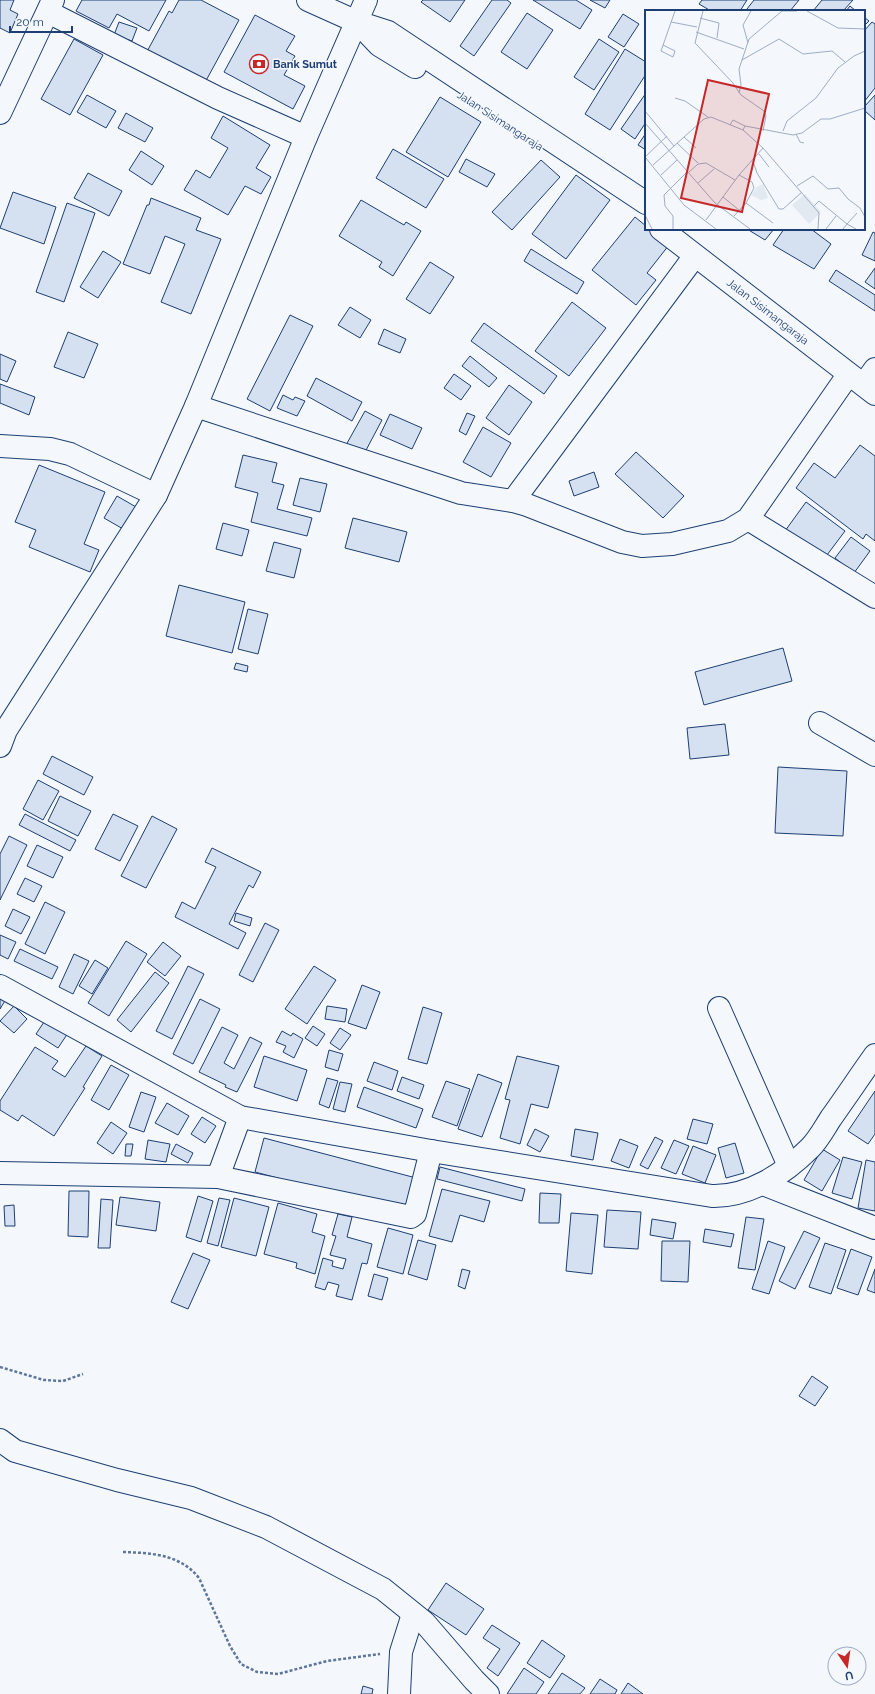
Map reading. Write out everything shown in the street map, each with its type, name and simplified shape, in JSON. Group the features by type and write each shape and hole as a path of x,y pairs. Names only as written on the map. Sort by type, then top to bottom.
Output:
{"main road":[{"name":"Jalan Sisimangaraja","path":"308,0 358,22 388,32 645,203"},
{"path":"2,731 156,495 196,406 306,138 358,22 366,0"},
{"path":"0,113 51,6 218,98 306,138"},
{"name":"Jalan Sisimangaraja","path":"358,22 379,45 489,114 645,216"},
{"name":"Jalan Sisimangaraja","path":"662,230 694,257 848,375 874,380"},
{"name":"Jalan Sisimangaraja","path":"678,230 874,380"},
{"path":"513,501 694,257"},
{"path":"196,406 461,493 513,501 622,542 642,546 672,544 728,531 748,518 848,375"},
{"path":"0,446 50,449 70,454 156,495"},
{"path":"748,518 875,596"},
{"path":"820,723 875,755"},
{"path":"0,986 240,1117 431,1151 712,1196 726,1197 745,1192 763,1184 789,1166 811,1147 875,1054"},
{"path":"719,1008 789,1166"},
{"path":"218,1177 240,1117"},
{"path":"0,1173 218,1177 411,1217 415,1214 431,1151"},
{"path":"763,1184 875,1228"},
{"path":"0,1440 15,1451 117,1480 191,1498 266,1527 383,1589 424,1622 488,1694"},
{"path":"399,1694 401,1652 413,1614"}],"path":[{"path":"0,1367 44,1380 63,1381 82,1374"},
{"path":"123,1552 150,1553 185,1564 192,1569 198,1578 230,1646 241,1664 257,1672 278,1674 327,1661 360,1655 401,1652"}],"building":[{"path":"0,0 14,0 10,10 18,14 10,33 0,28"},
{"path":"82,0 166,0 149,31 117,14 109,28 76,11"},
{"path":"179,0 201,0 239,20 202,88 144,57 169,11 172,13"},
{"path":"423,0 465,0 450,22 421,2"},
{"path":"492,0 507,0 511,3 474,56 460,46"},
{"path":"533,0 576,0 592,10 580,29"},
{"path":"590,0 610,0 605,8"},
{"path":"702,0 747,0 741,10 709,10 699,4"},
{"path":"754,0 799,0 791,10 747,9"},
{"path":"822,0 853,0 844,10 814,10"},
{"path":"850,6 855,10 847,10"},
{"path":"527,13 553,30 527,69 501,52"},
{"path":"623,14 639,24 624,47 608,37"},
{"name":"Bank Sumut","path":"255,15 295,36 286,51 295,56 284,75 305,86 293,109 224,72"},
{"path":"865,18 869,21 865,25"},
{"path":"119,22 137,28 132,41 114,35"},
{"path":"872,22 875,24 875,88 865,101 865,30"},
{"path":"74,39 103,55 70,115 41,99"},
{"path":"599,39 619,52 594,90 574,77"},
{"path":"625,49 645,61 645,76 610,130 585,114"},
{"path":"645,94 645,124 635,139 621,129"},
{"path":"87,95 116,111 106,128 77,112"},
{"path":"875,95 875,120 865,111 865,106"},
{"path":"440,97 481,122 448,177 406,152"},
{"path":"126,113 153,128 145,142 118,128"},
{"path":"223,116 270,145 256,168 271,177 261,194 245,186 228,215 184,190 196,170 210,178 228,148 211,138"},
{"path":"645,134 645,149 638,145"},
{"path":"393,149 444,179 426,208 376,178"},
{"path":"141,151 164,166 152,185 129,170"},
{"path":"466,159 495,174 487,187 459,172"},
{"path":"541,160 560,177 512,230 492,212"},
{"path":"88,173 122,191 109,216 74,198"},
{"path":"576,175 610,200 566,259 532,234"},
{"path":"13,192 56,207 44,244 0,228"},
{"path":"151,198 201,218 196,230 221,239 191,314 161,302 185,244 165,236 150,274 123,264"},
{"path":"361,200 404,225 406,222 421,231 393,276 379,267 382,262 339,236"},
{"path":"67,203 95,213 64,302 36,292"},
{"path":"635,217 645,225 645,230 651,230 669,245 647,273 656,280 636,305 592,270"},
{"path":"749,230 773,230 765,240"},
{"path":"783,230 812,230 831,244 814,269 773,245"},
{"path":"873,232 875,233 875,261 862,255"},
{"path":"531,249 584,282 577,294 524,261"},
{"path":"103,251 121,262 98,298 80,287"},
{"path":"430,262 454,277 430,314 406,299"},
{"path":"875,268 875,289 865,282"},
{"path":"836,270 875,295 875,311 829,281"},
{"path":"572,302 606,328 569,376 535,351"},
{"path":"350,307 371,320 360,338 338,325"},
{"path":"290,315 313,326 270,411 247,399"},
{"path":"484,323 557,376 544,394 471,341"},
{"path":"384,329 406,339 400,353 378,344"},
{"path":"68,332 98,344 84,378 54,367"},
{"path":"0,354 16,361 7,382 0,379"},
{"path":"470,356 497,378 489,387 462,366"},
{"path":"454,374 471,386 461,400 444,388"},
{"path":"316,378 362,402 352,421 307,396"},
{"path":"0,384 35,397 29,415 0,403"},
{"path":"509,385 532,402 509,435 486,418"},
{"path":"283,395 293,400 295,397 305,401 297,416 277,408"},
{"path":"365,411 382,420 364,454 346,445"},
{"path":"467,413 475,416 466,435 459,431"},
{"path":"390,414 422,428 412,449 380,435"},
{"path":"483,427 511,443 491,477 463,462"},
{"path":"860,445 875,456 875,541 866,534 863,539 796,488 814,463 835,478"},
{"path":"636,452 684,496 663,518 615,474"},
{"path":"243,455 277,463 272,482 284,485 277,509 312,518 307,536 251,522 258,493 235,487"},
{"path":"39,465 105,492 84,544 99,550 90,572 29,547 36,530 15,522"},
{"path":"594,472 599,487 574,496 569,481"},
{"path":"300,478 327,484 320,512 293,505"},
{"path":"117,496 143,511 130,533 104,518"},
{"path":"806,502 845,531 824,559 785,531"},
{"path":"353,518 407,532 399,562 345,548"},
{"path":"223,523 249,530 242,556 216,549"},
{"path":"851,537 870,551 854,573 835,558"},
{"path":"274,542 301,549 294,578 266,571"},
{"path":"179,585 245,602 232,653 166,636"},
{"path":"248,609 268,614 258,654 238,649"},
{"path":"783,648 792,681 704,705 695,672"},
{"path":"236,663 248,666 247,672 234,669"},
{"path":"725,724 729,755 690,759 687,728"},
{"path":"52,756 93,777 84,795 43,774"},
{"path":"778,767 847,771 843,836 775,833"},
{"path":"38,780 59,791 43,820 23,809"},
{"path":"60,796 91,811 78,836 48,821"},
{"path":"25,814 76,840 70,851 19,825"},
{"path":"113,814 138,826 120,861 95,849"},
{"path":"152,816 177,829 146,888 121,876"},
{"path":"9,836 27,845 0,900 0,854"},
{"path":"37,845 63,857 53,878 27,866"},
{"path":"212,848 261,872 253,888 249,885 229,924 246,933 238,949 175,917 182,902 195,909 216,867 205,862"},
{"path":"25,878 42,886 34,902 17,894"},
{"path":"45,902 65,912 45,954 25,944"},
{"path":"13,909 30,917 21,934 5,926"},
{"path":"236,913 252,918 250,926 234,921"},
{"path":"265,923 279,930 253,982 239,975"},
{"path":"0,935 16,942 8,959 0,955"},
{"path":"126,941 147,954 109,1016 88,1003"},
{"path":"163,942 181,956 165,976 147,962"},
{"path":"20,949 58,967 52,979 14,961"},
{"path":"74,954 89,961 73,994 59,987"},
{"path":"95,960 108,968 92,994 79,986"},
{"path":"188,966 204,974 172,1039 156,1031"},
{"path":"314,966 336,980 307,1024 285,1009"},
{"path":"155,972 169,983 131,1032 117,1020"},
{"path":"362,985 380,992 366,1029 348,1023"},
{"path":"0,996 6,999 0,1009"},
{"path":"200,999 220,1009 193,1064 173,1054"},
{"path":"14,1006 27,1019 14,1033 0,1021"},
{"path":"327,1006 347,1009 345,1022 325,1019"},
{"path":"423,1007 442,1013 427,1064 408,1059"},
{"path":"46,1019 68,1033 58,1048 36,1034"},
{"path":"313,1026 325,1034 317,1046 305,1038"},
{"path":"222,1027 238,1035 224,1063 234,1069 250,1037 262,1043 237,1092 199,1072"},
{"path":"340,1028 351,1035 340,1050 330,1043"},
{"path":"282,1031 291,1036 293,1033 303,1039 294,1058 283,1052 286,1046 276,1042"},
{"path":"86,1046 102,1056 83,1087 85,1088 54,1136 22,1115 18,1121 0,1110 0,1101 35,1047 58,1061 52,1069 65,1077"},
{"path":"329,1050 343,1054 338,1071 325,1067"},
{"path":"264,1056 307,1070 297,1101 254,1087"},
{"path":"517,1056 559,1066 548,1108 531,1104 520,1144 500,1138 510,1100 505,1099"},
{"path":"374,1062 398,1071 392,1090 367,1081"},
{"path":"111,1065 129,1075 109,1110 91,1100"},
{"path":"478,1074 502,1083 482,1137 458,1129"},
{"path":"402,1077 424,1085 419,1099 397,1091"},
{"path":"327,1078 338,1081 329,1108 319,1104"},
{"path":"446,1081 470,1089 457,1126 432,1117"},
{"path":"340,1082 352,1084 345,1112 333,1109"},
{"path":"364,1087 423,1109 416,1128 357,1107"},
{"path":"875,1091 875,1134 868,1144 848,1131"},
{"path":"141,1092 156,1097 144,1132 129,1127"},
{"path":"167,1103 189,1116 178,1135 155,1123"},
{"path":"202,1117 216,1126 205,1143 191,1134"},
{"path":"693,1119 713,1124 707,1144 687,1139"},
{"path":"111,1122 127,1133 113,1154 97,1143"},
{"path":"535,1129 549,1136 540,1152 527,1145"},
{"path":"575,1129 598,1133 593,1160 571,1156"},
{"path":"655,1137 663,1141 648,1169 640,1165"},
{"path":"264,1138 420,1179 410,1213 255,1172"},
{"path":"620,1139 638,1146 629,1168 611,1161"},
{"path":"148,1140 170,1144 166,1162 145,1159"},
{"path":"674,1140 689,1146 676,1174 661,1168"},
{"path":"735,1143 744,1173 726,1178 718,1148"},
{"path":"126,1144 133,1144 131,1156 125,1156"},
{"path":"176,1144 193,1153 188,1163 171,1154"},
{"path":"693,1146 716,1155 705,1183 682,1174"},
{"path":"822,1149 840,1160 822,1191 804,1180"},
{"path":"843,1157 862,1162 852,1199 832,1193"},
{"path":"866,1160 875,1162 875,1211 858,1208"},
{"path":"440,1167 525,1189 522,1201 437,1179"},
{"path":"442,1189 490,1201 484,1222 460,1215 452,1242 429,1236"},
{"path":"69,1191 89,1191 88,1237 68,1236"},
{"path":"540,1193 561,1194 559,1223 539,1223"},
{"path":"198,1196 213,1201 201,1242 186,1237"},
{"path":"120,1197 160,1202 156,1231 116,1225"},
{"path":"219,1198 230,1200 218,1246 207,1243"},
{"path":"234,1198 269,1207 256,1256 221,1247"},
{"path":"101,1199 113,1200 110,1248 98,1248"},
{"path":"278,1203 317,1214 312,1232 325,1236 315,1274 296,1268 297,1263 264,1254"},
{"path":"14,1205 15,1226 5,1226 4,1206"},
{"path":"607,1210 641,1212 638,1249 604,1247"},
{"path":"571,1213 598,1215 592,1274 566,1271"},
{"path":"338,1214 352,1217 347,1237 372,1244 367,1264 362,1263 352,1300 336,1296 339,1285 328,1282 325,1290 315,1287 323,1258 333,1261 332,1266 343,1269 346,1259 330,1255 336,1236 332,1235"},
{"path":"746,1217 764,1219 755,1270 738,1268"},
{"path":"652,1219 676,1223 673,1239 650,1235"},
{"path":"388,1228 413,1235 403,1274 377,1267"},
{"path":"705,1229 734,1234 731,1247 703,1242"},
{"path":"804,1231 820,1238 795,1289 779,1281"},
{"path":"418,1240 436,1245 427,1280 408,1274"},
{"path":"662,1241 690,1241 688,1282 661,1281"},
{"path":"768,1241 785,1247 769,1294 752,1289"},
{"path":"825,1243 846,1250 831,1294 809,1287"},
{"path":"851,1249 872,1257 858,1295 837,1288"},
{"path":"193,1253 210,1260 188,1309 171,1302"},
{"path":"462,1269 470,1271 465,1289 458,1286"},
{"path":"875,1269 875,1293 867,1290"},
{"path":"374,1274 388,1278 382,1300 368,1296"},
{"path":"812,1376 828,1387 815,1406 799,1396"},
{"path":"446,1583 484,1609 466,1635 428,1610"},
{"path":"492,1625 520,1643 498,1676 487,1668 500,1649 483,1638"},
{"path":"542,1640 565,1656 550,1678 527,1663"},
{"path":"524,1668 544,1682 536,1694 507,1694"},
{"path":"562,1673 585,1688 580,1694 548,1694"},
{"path":"600,1679 617,1690 615,1694 590,1694"},
{"path":"628,1683 643,1694 621,1694"},
{"path":"363,1686 373,1689 372,1694 361,1694"}],"place":[{"name":"Bank Sumut","path":"259,64"}]}
